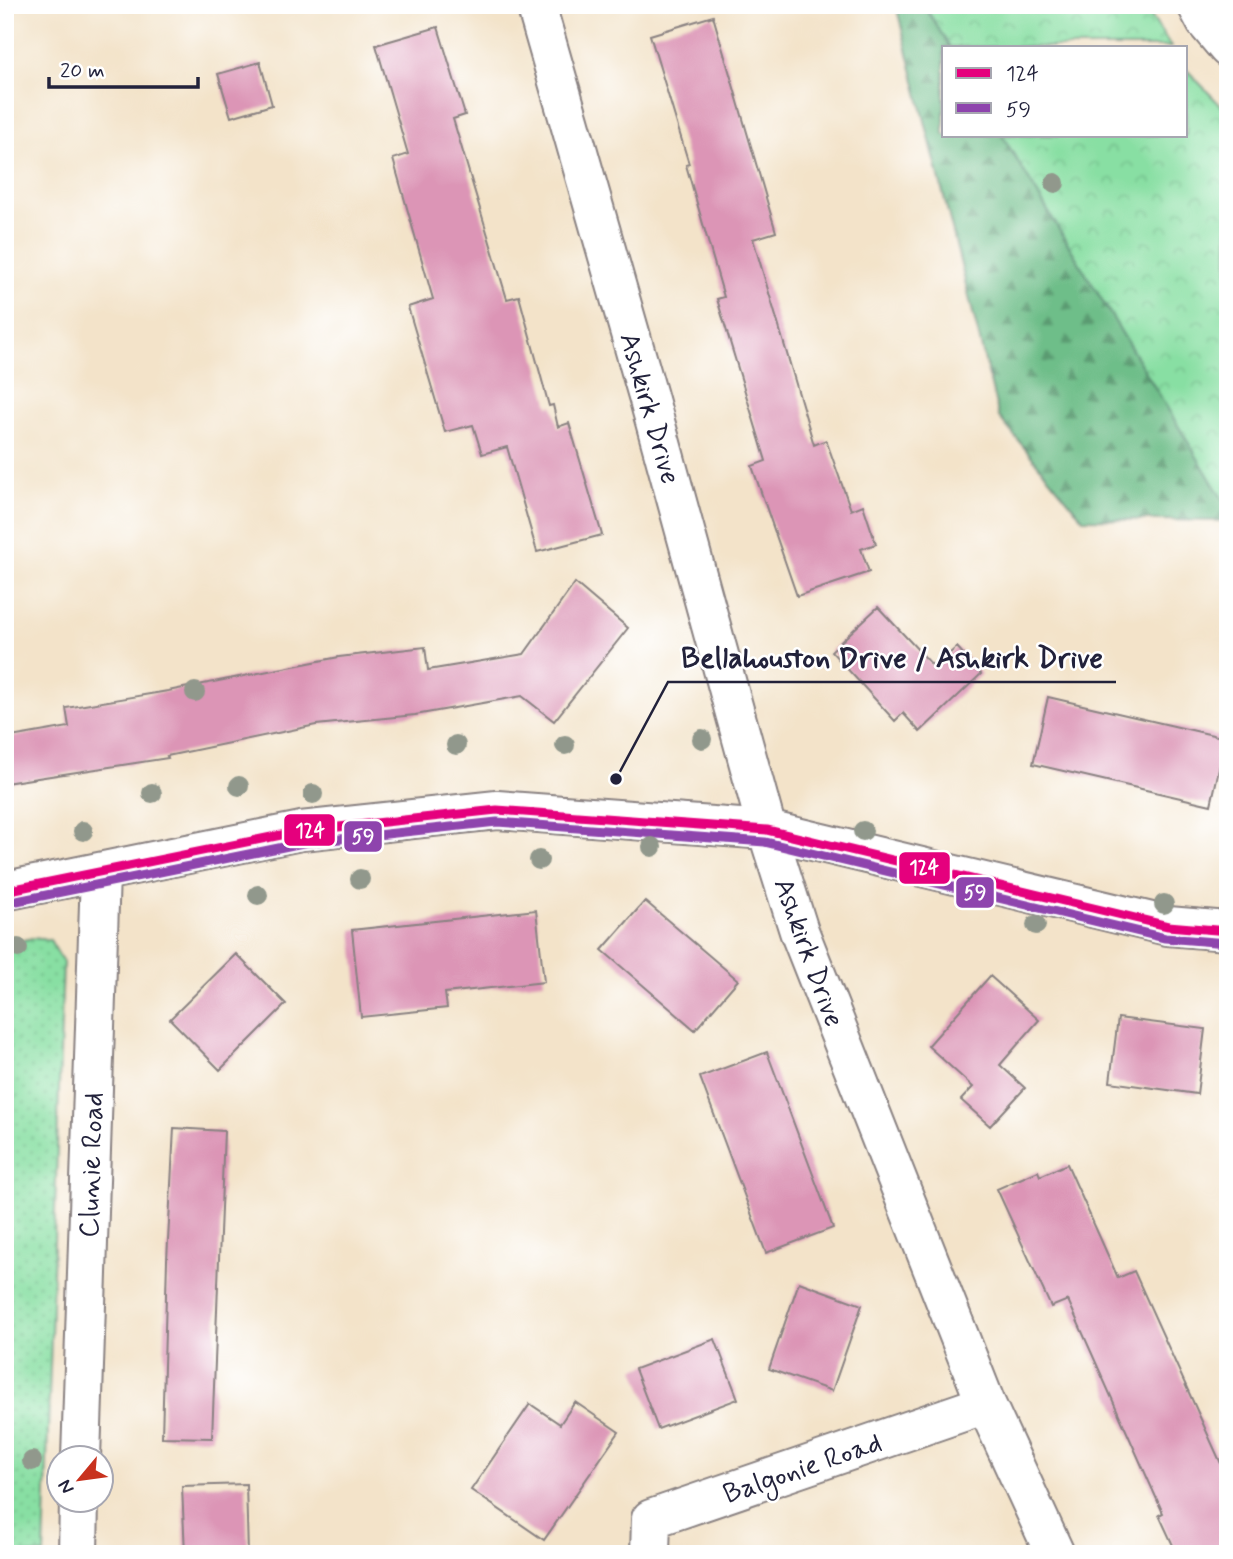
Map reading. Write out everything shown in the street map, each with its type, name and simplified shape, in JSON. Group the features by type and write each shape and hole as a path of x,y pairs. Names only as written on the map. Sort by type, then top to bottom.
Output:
{"street":[{"name":"Ashkirk Drive","path":"536,5 648,396 767,830 799,932 986,1404 1055,1554"},
{"path":"1197,5 1206,22 1228,48"},
{"path":"5,891 301,831 497,810 767,830 1168,926 1228,931"},
{"name":"Clunie Road","path":"81,1444 100,873"},
{"name":"Balgonie Road","path":"650,1554 652,1519 986,1404"},
{"path":"78,1554 79,1514"}],"green space":[{"path":"896,5 924,5 949,46 942,46 942,136 1003,136 1228,508 1228,521 1083,519 999,417"},
{"path":"924,5 1144,5 1170,46 949,46"},
{"path":"1188,71 1228,113 1228,508 1003,136 1188,136"},
{"path":"32,938 50,940 63,962 44,1554 5,1554 5,945"}],"building":[{"path":"713,16 776,232 753,239 814,445 826,440 851,510 863,505 876,544 861,549 869,572 797,596 752,466 766,461 717,299 724,297 686,165 689,164 650,35"},
{"path":"438,27 465,115 453,119 507,299 519,296 549,406 553,405 558,427 569,423 602,535 537,552 507,447 482,454 473,425 445,432 408,307 433,299 393,159 408,154 376,45"},
{"path":"260,62 272,105 231,117 218,74"},
{"path":"575,583 628,628 554,721 522,696 415,715 316,725 167,756 168,758 5,783 5,738 69,727 66,708 339,657 425,647 428,670 524,654"},
{"path":"878,607 934,667 957,647 981,674 920,732 903,713 895,721 831,651"},
{"path":"1048,697 1226,738 1211,805 1033,764"},
{"path":"645,901 738,980 695,1030 602,950"},
{"path":"536,910 544,982 445,993 447,1008 361,1017 352,930"},
{"path":"236,954 286,1004 220,1070 170,1019"},
{"path":"990,976 1039,1020 1000,1065 1025,1088 990,1126 961,1100 973,1087 928,1046"},
{"path":"1118,1018 1205,1029 1197,1094 1110,1082"},
{"path":"767,1052 833,1228 766,1253 700,1077"},
{"path":"174,1128 224,1131 212,1438 162,1437"},
{"path":"1067,1164 1118,1278 1134,1271 1228,1479 1228,1554 1177,1554 1159,1515 1163,1513 1068,1300 1051,1307 997,1189 1038,1171 1040,1176"},
{"path":"799,1282 862,1305 832,1391 769,1369"},
{"path":"715,1339 738,1399 658,1429 635,1369"},
{"path":"575,1402 619,1432 544,1540 471,1490 530,1404 560,1424"},
{"path":"246,1484 248,1554 185,1554 182,1486"}],"transit line":[{"name":"124","path":"5,891 301,831 497,810 767,830 1168,926 1228,931"},
{"name":"59","path":"7,903 303,843 497,822 765,842 1165,938 1227,943"}],"place":[{"name":"Bellahouston Drive / Ashkirk Drive","path":"616,779"}]}
